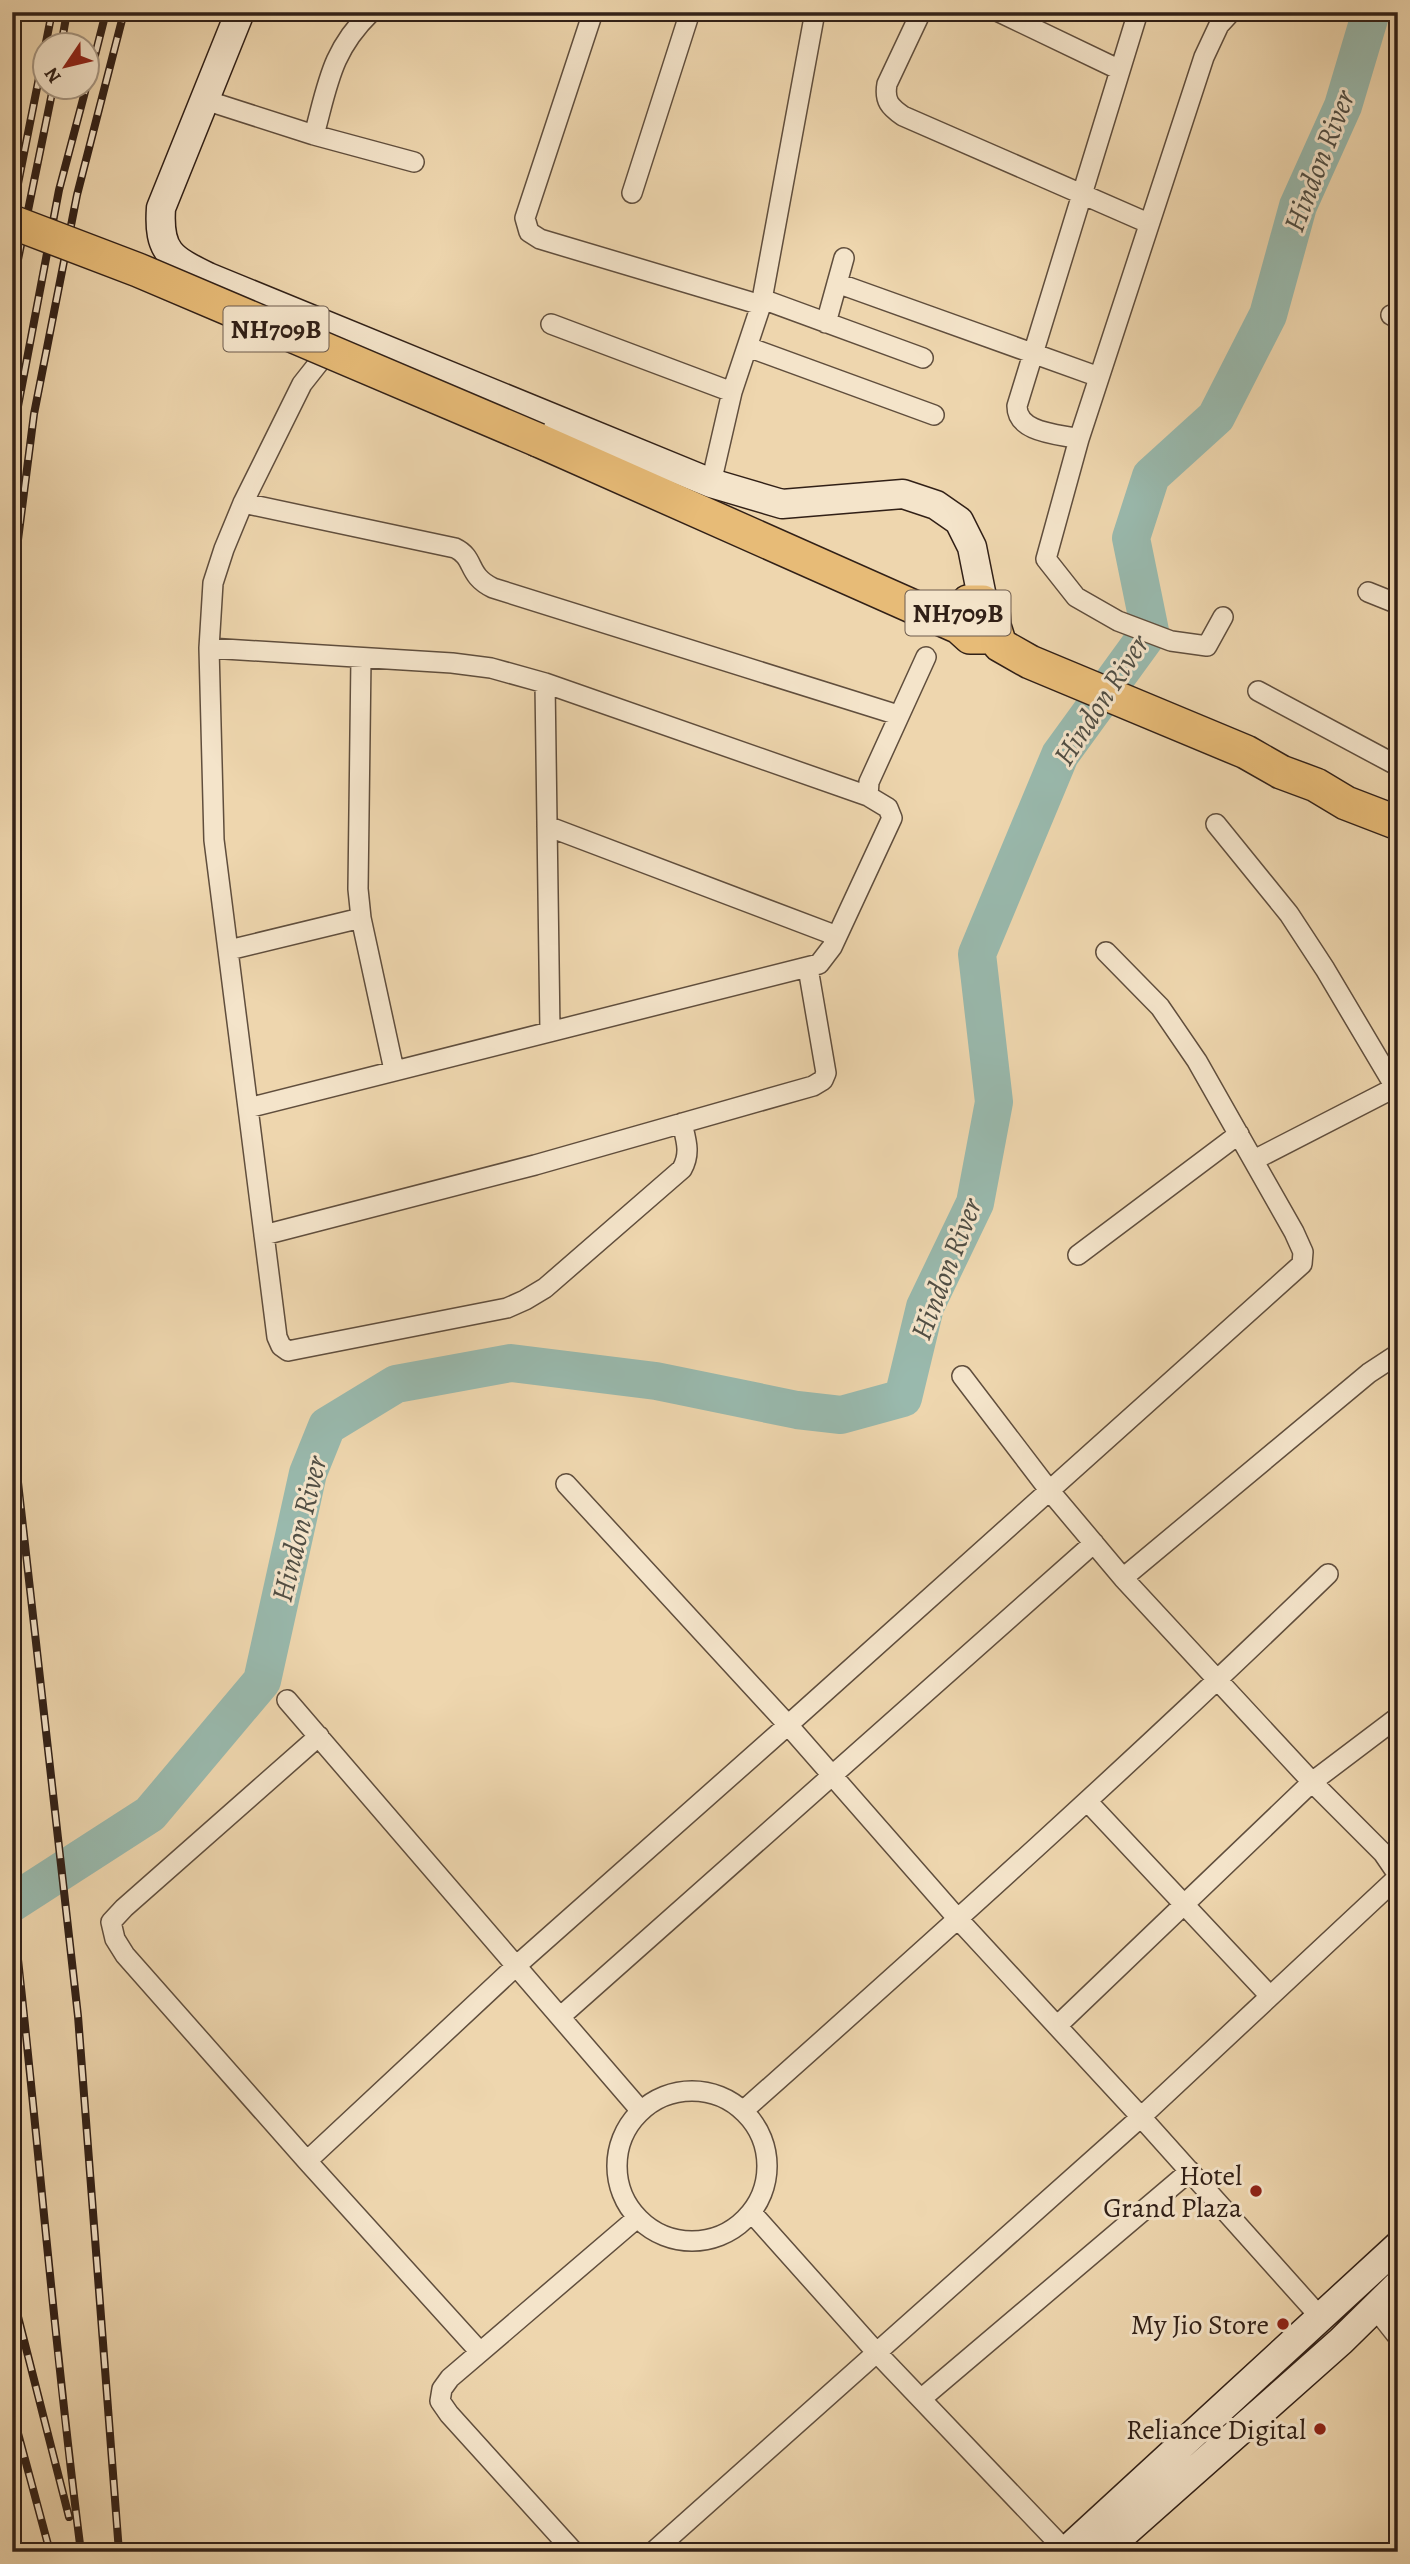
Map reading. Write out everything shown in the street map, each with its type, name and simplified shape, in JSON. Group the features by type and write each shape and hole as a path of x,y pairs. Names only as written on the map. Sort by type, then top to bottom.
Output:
{"highway":[{"name":"NH709B","path":"12,222 138,270 538,439 959,627 963,633 977,638 984,637 988,614"},
{"name":"NH709B","path":"988,614 1000,645 1030,662 1246,752 1346,803 1398,823"},
{"name":"NH709B","path":"1316,786 1360,792 1398,805"}],"main road":[{"path":"240,12 161,208 160,231 169,254 208,277 711,483 782,504 903,495 936,505 959,522 972,547 988,614"},
{"path":"1066,2551 1398,2246"},
{"path":"1103,2552 1341,2341 1398,2285"}],"street":[{"path":"314,135 337,54 348,36 370,12"},
{"path":"593,12 525,218 530,232 540,239 761,302 923,358"},
{"path":"632,193 690,12"},
{"path":"711,483 732,392 761,302 815,12"},
{"path":"921,12 887,84 885,95 890,107 903,116 1148,223"},
{"path":"999,12 1120,70"},
{"path":"1079,439 1028,426 1020,421 1017,406 1138,12"},
{"path":"1223,617 1207,646 1171,641 1118,621 1076,597 1046,559 1079,439 1148,223 1208,47 1219,25 1231,12"},
{"path":"205,100 314,135 414,162"},
{"path":"826,323 844,258"},
{"path":"837,283 1099,377"},
{"path":"551,324 732,392"},
{"path":"342,332 302,384 243,503 214,583 209,648 213,826 277,1337 281,1346 288,1351 507,1308 525,1300 545,1288 682,1169 688,1159 682,1123"},
{"path":"748,347 934,415"},
{"path":"243,503 455,548 468,558 475,576 482,583 494,588 898,715"},
{"path":"1368,592 1398,604"},
{"path":"209,648 491,668 545,683 868,796 888,808 892,818 827,957 819,964 248,1108"},
{"path":"868,796 869,782 926,657"},
{"path":"361,658 357,862 362,918 394,1070"},
{"path":"545,683 550,1031"},
{"path":"1258,691 1398,766"},
{"path":"1216,824 1289,914 1396,1086 1254,1160"},
{"path":"547,827 837,936"},
{"path":"229,950 362,918"},
{"path":"307,2161 516,1966 1302,1264 1303,1252 1294,1232 1198,1061 1160,1007 1106,952"},
{"path":"264,1235 535,1165 813,1086 823,1080 826,1073 808,968"},
{"path":"1078,1255 1239,1134"},
{"path":"1123,1577 1369,1373 1398,1354"},
{"path":"653,2552 1141,2117 1398,1876 1382,1853 1312,1782 1123,1577 1049,1490 962,1376"},
{"path":"566,1484 788,1725 958,1919 1141,2117 1321,2318"},
{"path":"559,2017 1094,1543"},
{"path":"743,2111 1087,1801 1328,1574"},
{"path":"287,1700 641,2111"},
{"path":"1057,2026 1312,1782 1398,1717"},
{"path":"318,1737 111,1922 115,1938 125,1955 480,2352"},
{"path":"1087,1801 1270,1996"},
{"path":"680,2091 702,2091 724,2098 743,2111 757,2127 766,2148 768,2171 763,2193 752,2213 733,2231 709,2241 683,2242 658,2234 637,2218 624,2198 617,2175 618,2152 626,2129 641,2111 659,2098 680,2091"},
{"path":"921,2399 1190,2171"},
{"path":"752,2213 877,2353 1066,2551"},
{"path":"575,2552 449,2414 440,2401 442,2389 450,2378 637,2218"},
{"path":"1375,2308 1398,2337"}],"waterway":[{"name":"Hindon River","path":"12,1903 150,1814 262,1681 308,1473 327,1426 396,1384 511,1363 656,1381 797,1410 841,1415 903,1398 925,1307 975,1203 994,1102 977,954 1060,755 1150,631 1131,538 1151,476 1216,417 1268,315 1298,206 1343,106 1371,12"}],"railway":[{"path":"12,214 52,12"},
{"path":"63,32 67,12"},
{"path":"101,32 106,12"},
{"path":"12,587 34,414 77,195 124,12"},
{"path":"12,289 50,102"},
{"path":"12,438 59,190 82,102"},
{"path":"12,1429 78,2016 119,2552"},
{"path":"12,1906 81,2552"},
{"path":"12,2293 69,2517"},
{"path":"12,2411 50,2552"}],"place":[{"name":"Hotel Grand Plaza","path":"1256,2191"},
{"name":"My Jio Store","path":"1283,2324"},
{"name":"Reliance Digital","path":"1320,2429"}]}
